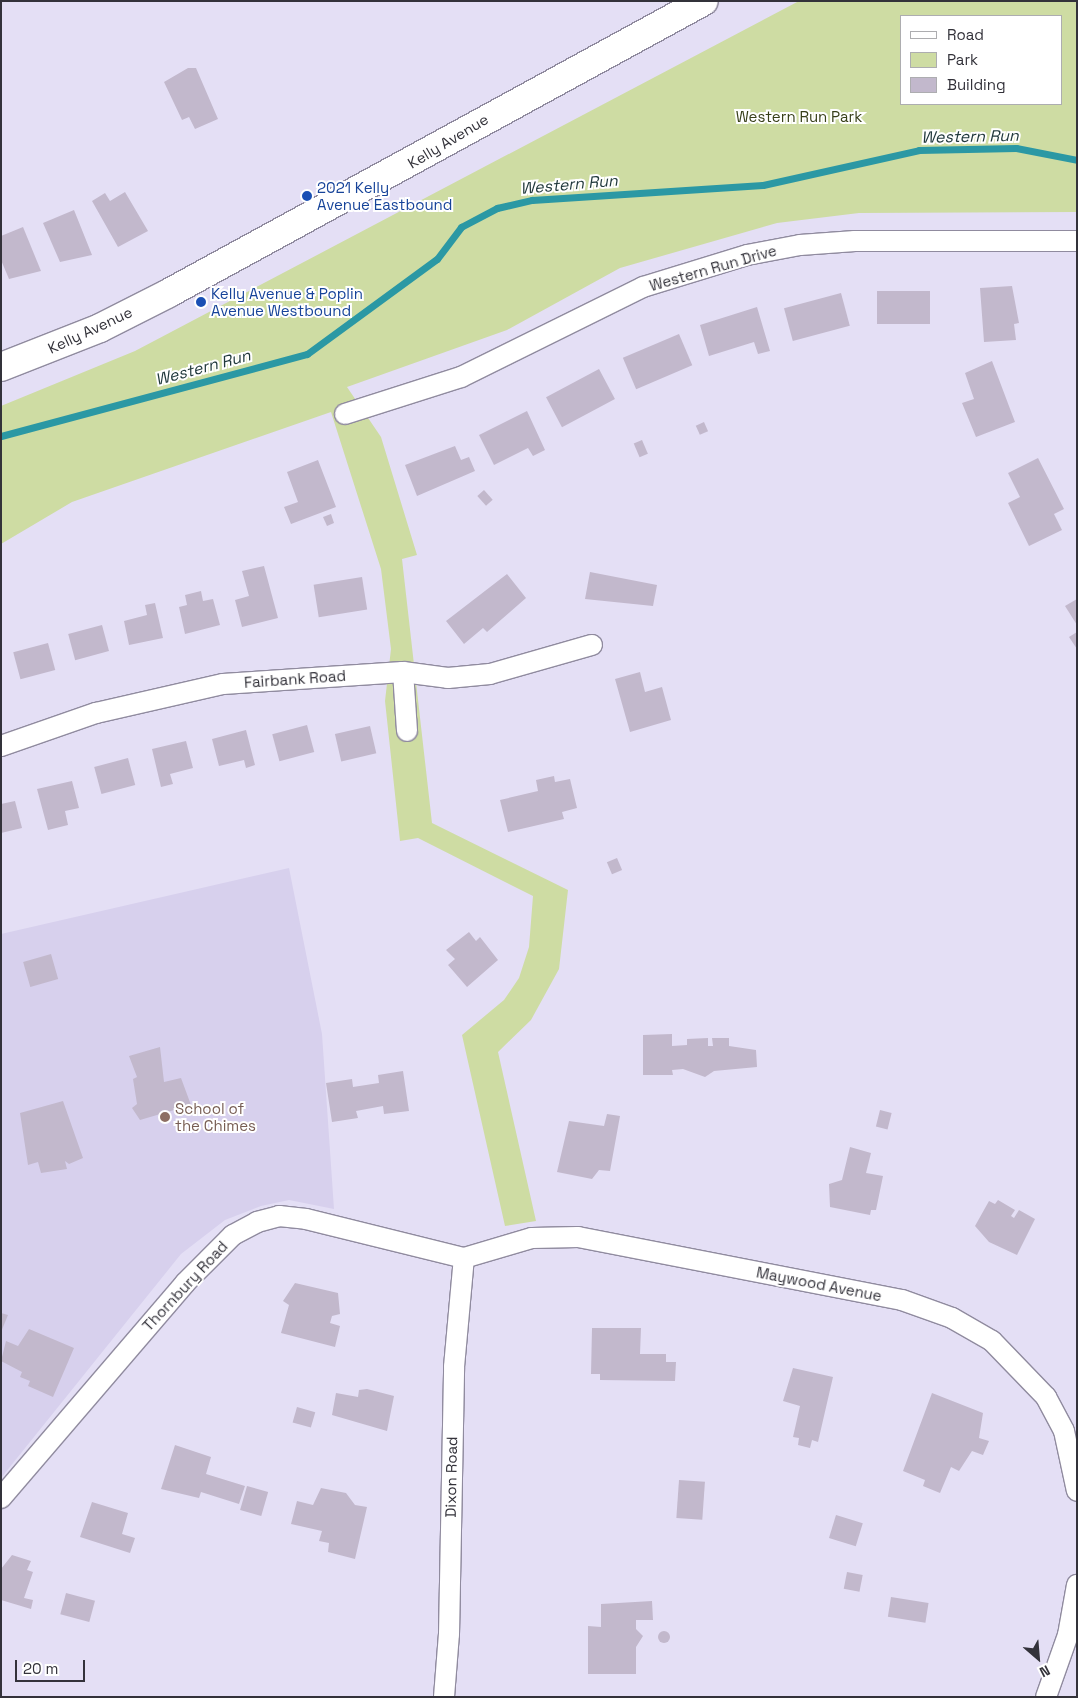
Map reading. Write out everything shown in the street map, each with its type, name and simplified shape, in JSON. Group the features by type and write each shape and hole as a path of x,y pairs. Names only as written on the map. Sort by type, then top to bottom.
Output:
{"main road":[{"name":"Kelly Avenue","path":"1,367 100,328 169,293 704,1"}],"street":[{"name":"Western Run Drive","path":"345,414 461,378 643,287 747,255 800,245 855,241 1076,246"},
{"name":"Fairbank Road","path":"1,746 96,712 214,686 403,672 448,678 490,674 592,645"},
{"path":"403,672 408,731"},
{"name":"Thornbury Road","path":"1,1498 185,1283 233,1235 257,1222 279,1216 306,1220 464,1258"},
{"name":"Maywood Avenue","path":"464,1258 532,1238 578,1237 902,1300 952,1318 992,1341 1046,1397 1064,1431 1077,1491"},
{"name":"Dixon Road","path":"444,1697 449,1634 454,1367 464,1258"},
{"path":"1046,1697 1072,1636 1077,1585"}],"shaded area":[{"name":"School of the Chimes","path":"289,868 322,1034 334,1209 289,1200 261,1206 225,1220 181,1254 1,1478 1,934"}],"green space":[{"name":"Western Run Park","path":"799,1 1077,1 1077,212 859,213 777,223 620,268 507,330 347,387 381,437 417,555 402,559 432,823 568,890 559,969 531,1020 498,1052 536,1221 505,1226 462,1035 504,1000 519,978 529,947 533,896 418,838 400,841 385,701 391,649 381,569 331,412 72,502 1,544 1,406 135,351"}],"building":[{"path":"188,68 196,68 218,119 195,129 189,117 182,120 164,82"},
{"path":"125,192 148,231 118,247 92,201 105,193 110,201"},
{"path":"74,210 92,255 60,262 43,223"},
{"path":"23,227 41,271 9,279 1,260 1,236"},
{"path":"1012,286 1019,323 1014,324 1016,340 984,342 980,288"},
{"path":"877,291 930,291 930,324 877,324"},
{"path":"841,293 850,326 793,341 784,308"},
{"path":"757,307 770,351 758,354 754,342 709,356 700,325"},
{"path":"679,334 692,365 636,389 623,358"},
{"path":"992,361 1015,422 976,437 962,403 974,399 965,373"},
{"path":"599,369 615,399 562,427 546,397"},
{"path":"527,411 545,450 533,456 528,448 494,465 479,435"},
{"path":"704,422 708,431 700,435 696,426"},
{"path":"642,440 648,454 640,457 634,444"},
{"path":"455,446 461,460 469,457 475,471 417,496 405,465"},
{"path":"1038,458 1064,509 1054,514 1062,530 1029,546 1008,503 1020,497 1008,473"},
{"path":"318,460 336,507 291,524 284,507 298,502 287,472"},
{"path":"484,490 493,500 486,506 477,496"},
{"path":"331,514 334,523 327,526 323,517"},
{"path":"264,566 278,618 242,627 235,600 249,596 242,571"},
{"path":"590,572 657,585 653,606 585,599"},
{"path":"507,574 526,598 487,632 483,628 464,644 446,621"},
{"path":"362,577 367,610 319,617 314,585"},
{"path":"201,591 203,601 213,599 220,625 185,634 179,607 187,605 185,595"},
{"path":"1077,599 1077,625 1065,606"},
{"path":"155,603 163,638 129,645 124,621 147,615 145,605"},
{"path":"102,625 109,651 75,660 68,634"},
{"path":"1077,632 1077,649 1069,637"},
{"path":"48,643 55,670 20,679 13,652"},
{"path":"640,672 645,692 662,687 671,720 630,732 615,679"},
{"path":"307,725 314,752 279,761 272,734"},
{"path":"370,726 376,753 341,761 335,734"},
{"path":"246,730 255,765 246,768 244,760 219,766 212,739"},
{"path":"186,741 193,768 170,774 173,784 161,787 152,749"},
{"path":"128,758 135,785 101,794 94,767"},
{"path":"554,776 555,782 570,779 577,808 562,812 564,819 508,832 500,800 538,791 536,780"},
{"path":"72,781 79,808 65,811 68,825 48,830 37,789"},
{"path":"15,801 22,828 1,833 1,804"},
{"path":"617,858 622,870 612,874 607,862"},
{"path":"469,932 476,941 480,937 498,960 467,987 448,965 455,959 446,950"},
{"path":"51,954 58,979 30,987 23,962"},
{"path":"672,1034 672,1046 687,1045 687,1039 708,1038 708,1046 713,1046 712,1038 729,1038 729,1046 756,1050 757,1067 714,1071 705,1077 683,1069 672,1070 673,1075 643,1075 643,1035"},
{"path":"160,1047 164,1082 181,1078 191,1105 140,1120 132,1108 137,1104 133,1079 137,1077 129,1056"},
{"path":"403,1071 409,1111 384,1114 383,1106 356,1111 358,1118 332,1122 326,1083 352,1079 353,1087 379,1083 378,1075"},
{"path":"63,1101 83,1158 69,1164 65,1161 67,1169 41,1173 38,1162 28,1165 20,1113"},
{"path":"880,1110 892,1113 888,1129 876,1126"},
{"path":"607,1114 620,1116 610,1171 599,1170 592,1179 557,1172 569,1121 604,1126"},
{"path":"850,1147 871,1153 866,1173 883,1176 876,1210 871,1210 870,1215 830,1207 829,1184 842,1180"},
{"path":"998,1200 1015,1210 1011,1216 1014,1218 1019,1210 1035,1219 1017,1255 989,1242 975,1226 989,1201 995,1204"},
{"path":"295,1283 338,1293 340,1314 332,1316 330,1323 340,1326 335,1347 281,1333 289,1305 283,1301"},
{"path":"1,1313 8,1315 1,1332"},
{"path":"592,1328 641,1328 640,1354 666,1354 666,1362 676,1362 675,1381 600,1380 600,1374 591,1374"},
{"path":"29,1329 74,1348 53,1397 28,1386 30,1381 20,1377 22,1372 1,1361 6,1341 18,1346"},
{"path":"793,1368 833,1377 818,1442 812,1440 810,1448 798,1445 799,1438 793,1437 800,1406 783,1401"},
{"path":"367,1389 394,1396 387,1431 332,1415 336,1393 358,1397 359,1390"},
{"path":"932,1393 983,1413 979,1438 989,1441 983,1455 972,1451 959,1471 951,1467 940,1493 923,1486 925,1480 903,1471"},
{"path":"297,1407 315,1412 311,1428 293,1422"},
{"path":"175,1445 211,1457 206,1474 245,1486 239,1504 201,1492 199,1498 161,1489"},
{"path":"679,1480 705,1482 702,1520 676,1518"},
{"path":"247,1486 268,1492 261,1516 240,1510"},
{"path":"321,1488 346,1493 355,1505 367,1507 355,1559 328,1552 329,1543 319,1541 322,1531 291,1524 297,1501 313,1505"},
{"path":"92,1502 128,1513 122,1534 135,1538 130,1553 80,1537"},
{"path":"836,1515 863,1523 856,1546 829,1538"},
{"path":"12,1555 31,1561 27,1570 33,1572 24,1598 33,1600 31,1609 1,1600 1,1569"},
{"path":"847,1572 863,1575 859,1592 844,1589"},
{"path":"66,1593 95,1601 89,1622 60,1614"},
{"path":"891,1597 929,1603 925,1623 888,1617"},
{"path":"652,1601 653,1620 636,1620 636,1629 643,1636 636,1647 636,1674 588,1674 588,1626 601,1627 601,1604"},
{"path":"666,1631 669,1632 669,1642 662,1643 659,1642 658,1635 659,1632"}],"waterway":[{"name":"Western Run","path":"1,436 307,354 437,259 461,227 497,208 532,200 763,185 919,150 1016,148 1077,160"}],"place":[{"name":"2021 Kelly Avenue Eastbound","path":"307,196"},
{"name":"Kelly Avenue & Poplin Avenue Westbound","path":"201,302"},
{"name":"School of the Chimes","path":"165,1117"}]}
